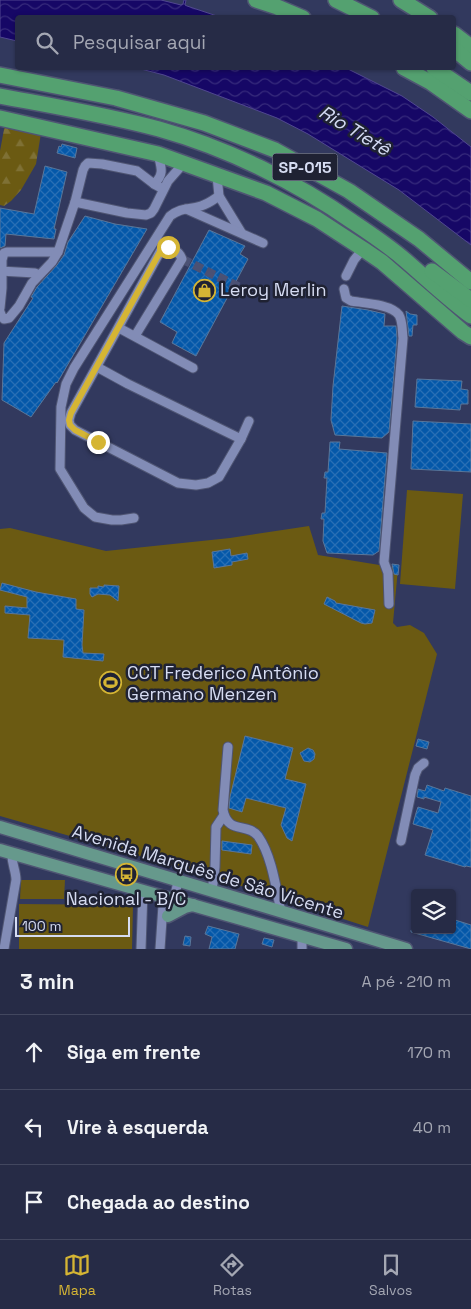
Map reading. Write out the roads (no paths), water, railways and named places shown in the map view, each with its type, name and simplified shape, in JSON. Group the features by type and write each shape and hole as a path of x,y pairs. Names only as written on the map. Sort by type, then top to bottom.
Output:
{"highway":[{"path":"256,0 296,15"},
{"path":"336,0 366,15"},
{"path":"401,0 424,15"},
{"path":"456,36 471,47"},
{"path":"456,51 471,63"},
{"path":"456,63 471,74"},
{"path":"408,70 430,82 471,111"},
{"path":"437,70 471,93"},
{"name":"SP-015","path":"0,75 116,98 204,123 275,150 349,191 419,239 471,282"},
{"path":"0,92 16,99"},
{"path":"0,96 120,119 161,130 228,153 286,181 352,220 403,258 471,316"},
{"path":"0,118 158,154 266,194 317,219 382,262 468,337"},
{"path":"403,258 422,264 471,300"}],"main road":[{"name":"Avenida Marquês de São Vicente","path":"0,828 406,949"},
{"name":"Avenida Marquês de São Vicente","path":"6,851 200,907 302,943 346,949"},
{"path":"168,916 184,907 193,905 200,907"}],"street":[{"path":"154,184 162,174 158,154"},
{"path":"0,312 2,317 10,318 32,283 46,270 58,252 76,202 85,166 92,163 137,171 163,189"},
{"path":"76,202 146,216 151,213 168,181 183,164"},
{"path":"218,176 219,196 241,232"},
{"path":"134,518 112,520 95,516 84,508 60,469 61,407 66,384 132,274 170,216 178,210 210,203 219,196"},
{"path":"186,208 263,243"},
{"path":"135,336 182,259 180,254 168,247 161,250 71,413 70,425 163,476 178,482 196,484 208,483 220,477 241,440 249,421"},
{"path":"346,276 354,260 363,249"},
{"path":"0,308 2,288 0,271 4,253 58,252"},
{"path":"0,271 35,273 39,275"},
{"path":"344,289 346,298 350,301 388,307 399,316 402,323 403,338 384,562 388,572 388,604"},
{"path":"119,328 193,368"},
{"path":"97,367 241,440"},
{"path":"228,747 222,810 231,825 250,830 261,841 268,856 281,912"},
{"path":"401,841 415,775 418,768 424,763"},
{"path":"212,891 216,827 224,815"},
{"path":"4,949 16,877 12,861 6,851"},
{"path":"161,929 175,900 178,881"},
{"path":"141,949 142,890"},
{"path":"157,895 161,898 163,905 160,949"}],"water":[{"path":"0,0 161,0 181,5 186,0 185,5 214,15 15,15 15,41 0,37"},
{"name":"Rio Tietê","path":"145,70 350,70 402,96 433,117 471,147 471,245 399,190 308,134 277,118 164,75"}],"tunnel":[{"path":"182,259 251,293"}],"place":[{"name":"Leroy Merlin","path":"204,290"},
{"name":"CCT Frederico Antônio Germano Menzen","path":"111,683"},
{"name":"Nacional - B/C","path":"126,874"}]}
